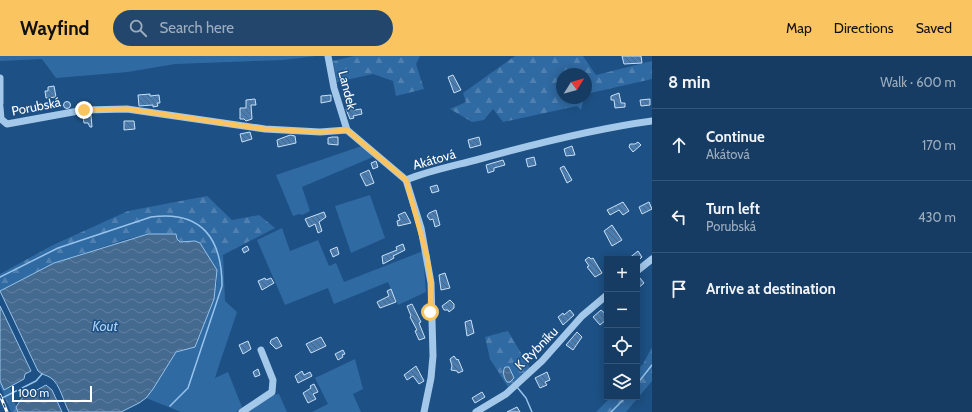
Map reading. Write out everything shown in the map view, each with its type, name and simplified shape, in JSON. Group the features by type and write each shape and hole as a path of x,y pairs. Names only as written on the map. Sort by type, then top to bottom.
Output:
{"street":[{"name":"Landek","path":"328,56 334,88 347,130"},
{"name":"Porubská","path":"0,78 0,103"},
{"name":"Porubská","path":"0,107 1,119 7,124 84,110 127,109 265,129 320,132 347,130"},
{"name":"Akátová","path":"424,412 431,378 433,356 431,283 422,235 406,180 547,142 652,121"},
{"path":"347,130 406,180"},
{"path":"640,268 652,259"},
{"name":"K Rybníku","path":"476,412 506,394 547,357 582,316 604,298"},
{"path":"242,412 272,392 274,380 261,350"}],"green space":[{"path":"0,56 316,56 283,60 175,64 128,72 56,78 42,59 0,61"},
{"path":"354,56 420,56 416,64 424,89 396,96 393,81 373,74 337,82 333,61"},
{"path":"515,56 583,56 591,68 556,68 556,104 582,104 581,110 577,106 503,122 493,109 484,120 472,122 450,109 466,102 463,93"},
{"path":"652,61 652,79 592,93 592,69 596,75"},
{"path":"362,146 373,157 302,187 310,211 302,215 299,214 293,216 276,175"},
{"path":"370,195 385,238 351,253 335,206"},
{"path":"207,196 232,220 259,215 275,228 223,255 213,264 200,243 195,241 180,242 177,239 176,234 148,234 127,239 54,263 0,291 0,274 53,245 128,211"},
{"path":"282,228 290,251 318,240 329,266 336,263 344,282 423,251 426,292 398,305 388,282 334,304 328,288 285,305 257,240"},
{"path":"223,255 225,301 237,312 215,378 228,372 242,407 236,412 181,412 146,398 176,352 185,350 217,283 217,270 213,264"},
{"path":"508,331 530,368 508,387 490,359 485,337"},
{"path":"652,347 652,381 640,395 640,367"},
{"path":"355,359 363,389 353,394 361,412 312,412 328,404 315,378"},
{"path":"0,381 4,390 10,387 18,412 11,412 0,386"},
{"path":"279,394 287,412 244,412 271,395"},
{"path":"608,400 636,400 626,412 596,412"}],"water":[{"name":"Kout","path":"148,234 176,234 177,239 180,242 195,241 200,243 217,270 214,299 195,347 176,352 153,389 146,398 139,403 121,412 69,412 54,381 38,371 0,291 54,263"},
{"path":"0,306 31,371 25,374 24,379 4,390 0,381"},
{"path":"505,367 509,367 514,378 510,382 507,382 504,377"},
{"path":"46,385 52,390 62,412 18,412 16,407 22,398"}],"building":[{"path":"622,56 641,56 642,63 624,64"},
{"path":"453,75 461,90 454,93 448,77"},
{"path":"54,86 56,97 46,98 45,91 48,91 48,87"},
{"path":"619,93 621,103 625,103 625,107 615,108 614,100 611,100 611,96"},
{"path":"150,94 150,96 159,95 160,103 157,103 158,106 139,106 138,95"},
{"path":"331,95 331,101 321,103 321,96"},
{"path":"255,99 256,105 251,105 252,119 246,121 244,119 240,119 240,108 246,108 246,100"},
{"path":"650,99 650,105 641,106 640,100"},
{"path":"67,101 71,105 67,109 63,105"},
{"path":"353,108 354,110 361,109 362,114 353,116 354,118 350,119 346,109"},
{"path":"87,115 91,115 92,127 90,127 88,123 84,123 83,117 87,117"},
{"path":"124,121 134,121 135,129 124,130"},
{"path":"250,132 252,139 242,142 240,134"},
{"path":"290,135 295,136 296,143 278,147 277,140"},
{"path":"338,137 338,145 328,144 328,138"},
{"path":"479,137 481,145 470,148 468,140"},
{"path":"638,142 641,145 633,152 629,147 630,144 635,144"},
{"path":"572,146 575,155 566,156 564,149"},
{"path":"534,157 536,165 528,167 526,159"},
{"path":"503,160 505,165 494,168 494,171 488,173 486,165"},
{"path":"376,161 378,167 373,169 371,163"},
{"path":"564,166 572,180 567,183 560,168"},
{"path":"369,170 374,183 366,186 360,174"},
{"path":"437,185 439,191 432,193 430,187"},
{"path":"623,202 629,211 623,215 619,210 610,215 607,210"},
{"path":"649,202 652,209 642,214 639,207"},
{"path":"436,210 440,225 435,227 433,219 430,220 427,216 429,213"},
{"path":"324,212 326,217 319,222 322,231 318,233 315,224 309,227 305,219"},
{"path":"405,212 411,223 398,226 397,221 400,220 398,215"},
{"path":"612,225 622,240 612,246 604,231"},
{"path":"403,244 405,250 393,256 394,258 383,264 382,256 397,250 396,247"},
{"path":"247,246 249,250 244,253 242,249"},
{"path":"337,247 339,254 333,257 330,250"},
{"path":"638,251 642,257 640,259 640,256 632,256"},
{"path":"589,257 591,259 593,258 602,273 595,277 587,267 589,266 585,260"},
{"path":"445,273 450,288 441,290 439,275"},
{"path":"265,278 266,280 271,278 274,283 262,290 258,281"},
{"path":"640,278 644,283 640,286"},
{"path":"391,289 396,302 380,308 377,302 389,296 387,291"},
{"path":"450,300 454,304 454,308 449,312 448,310 444,310 442,306"},
{"path":"412,304 421,322 419,323 425,338 419,340 415,331 417,330 410,317 411,316 407,306"},
{"path":"570,310 574,315 563,325 558,317 563,313 564,315"},
{"path":"601,310 604,312 604,322 600,325 593,317"},
{"path":"471,320 474,333 467,336 465,322"},
{"path":"577,332 582,337 573,350 566,345"},
{"path":"277,337 282,346 276,349 270,343 271,340"},
{"path":"321,337 326,346 311,353 306,344"},
{"path":"248,341 251,349 243,354 239,345"},
{"path":"343,350 345,354 338,360 335,354"},
{"path":"454,356 457,360 458,359 463,371 458,373 457,371 451,370 452,366 450,359"},
{"path":"416,366 424,381 419,384 413,376 407,380 404,375"},
{"path":"258,369 260,375 255,377 253,372"},
{"path":"302,371 304,375 310,372 312,376 298,383 295,376"},
{"path":"547,372 550,380 545,382 547,385 540,388 535,378"},
{"path":"314,384 318,392 313,394 316,399 308,403 303,393"},
{"path":"482,392 485,397 475,403 472,398"},
{"path":"517,407 520,412 507,412"}],"waterway":[{"path":"0,277 58,248 151,217 168,216 183,218 195,223 205,231 213,241 218,254 222,286 188,388 170,406"},
{"path":"640,380 652,365"},
{"path":"0,399 36,381 42,374"},
{"path":"517,387 526,398 532,412"},
{"path":"611,412 623,400"}],"railway":[{"path":"0,395 7,412"}],"route":[{"path":"84,110 127,109 265,129 320,132 347,130 406,180 427,256 431,283 430,312"}]}
